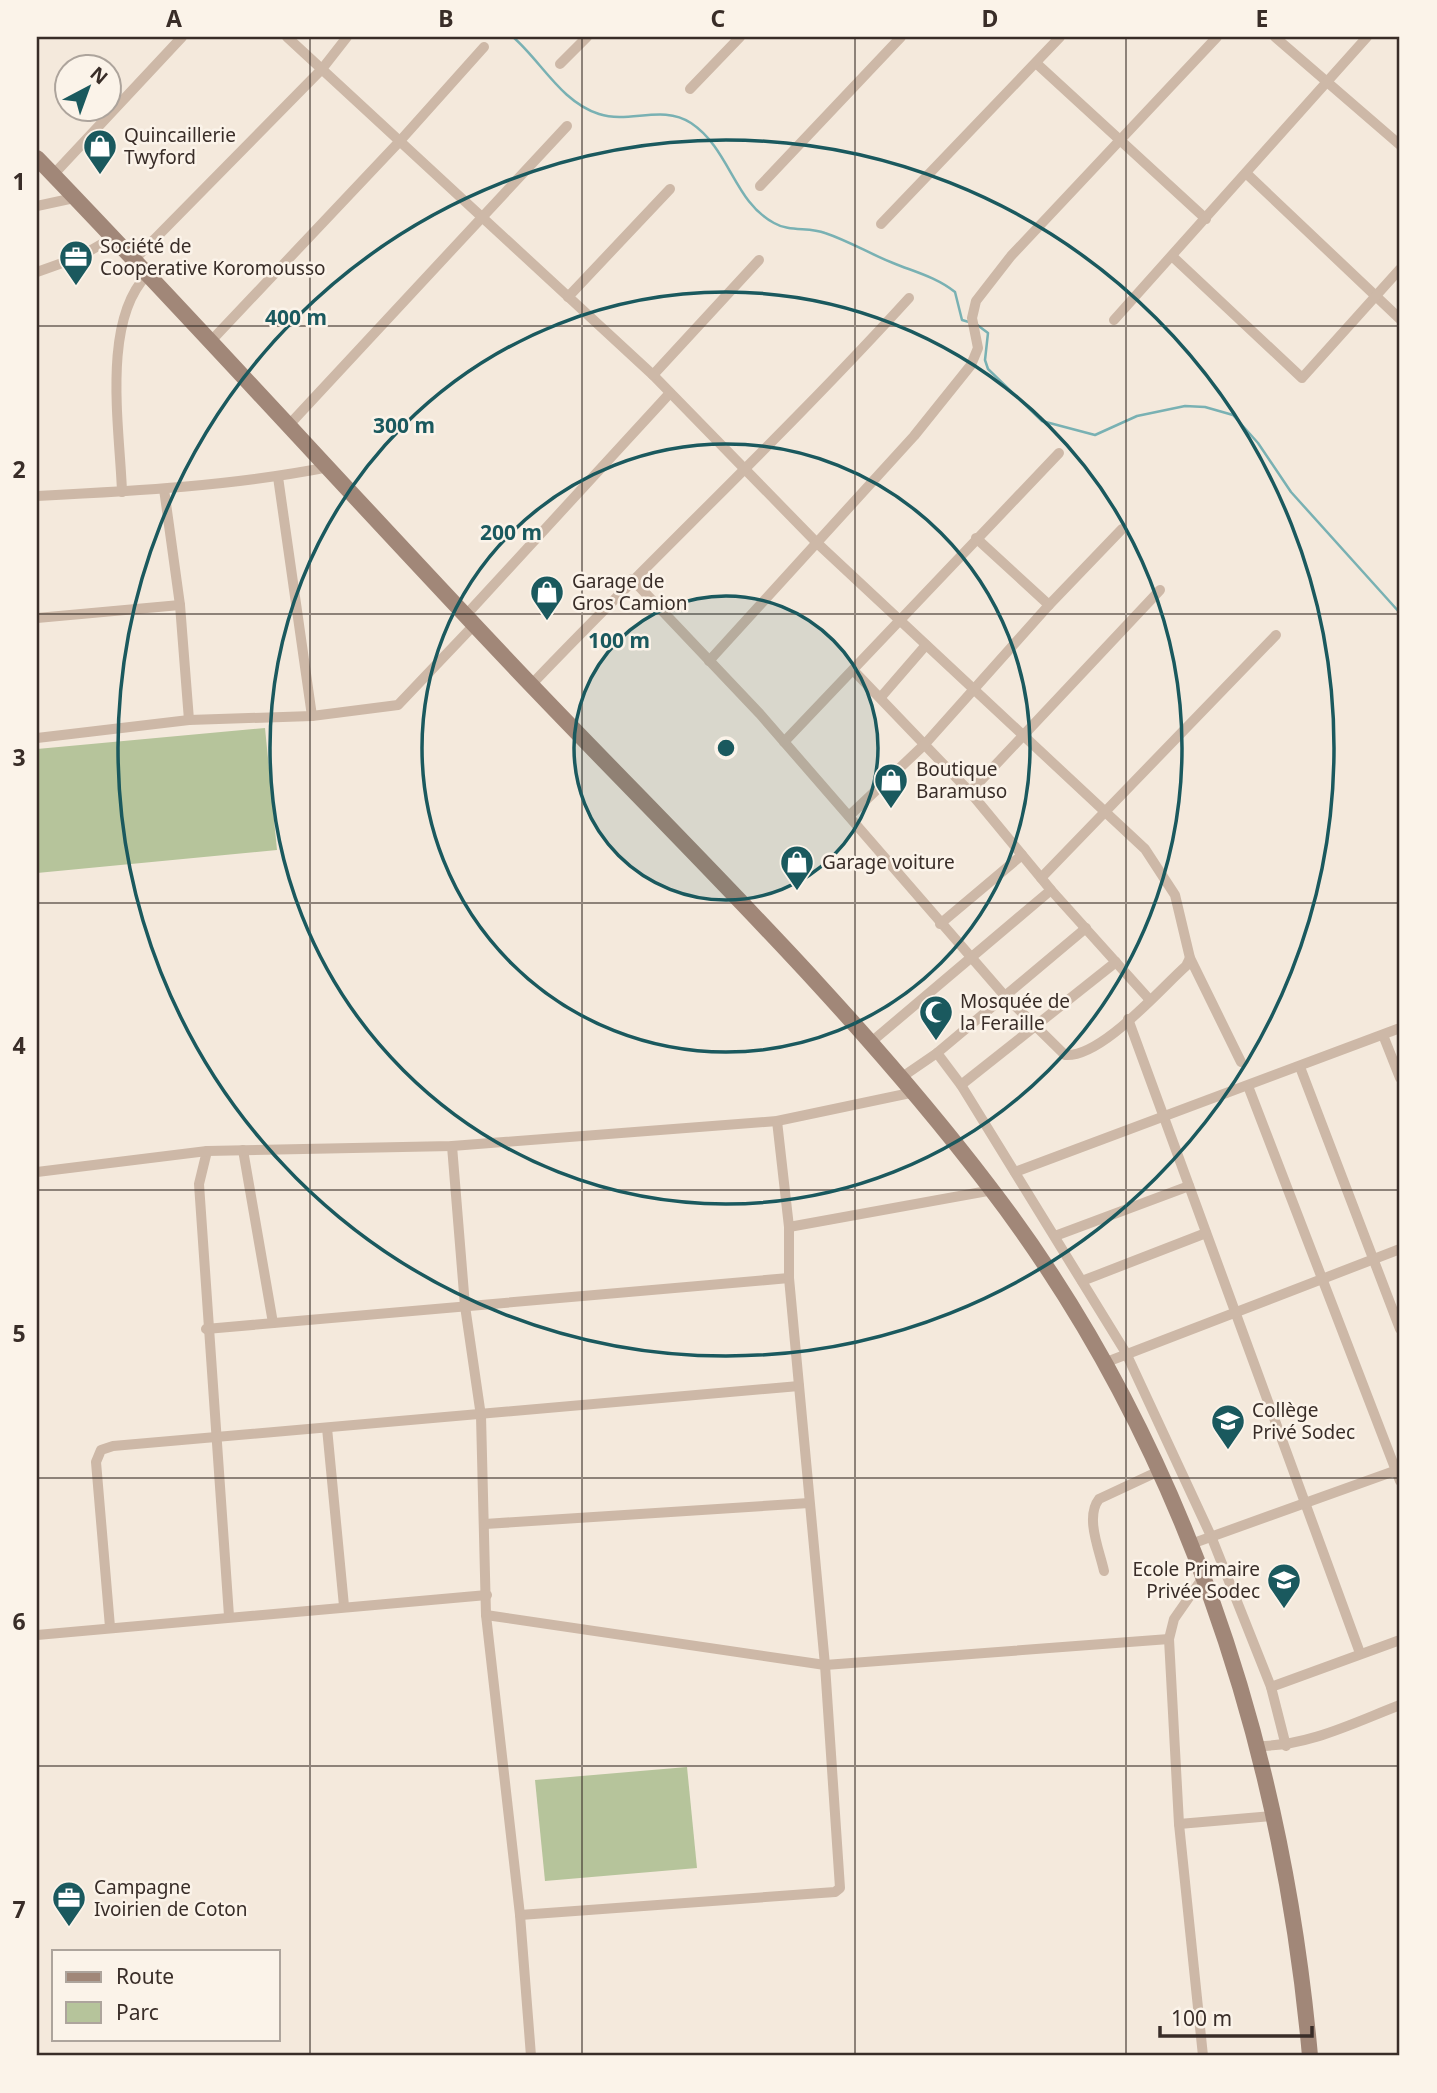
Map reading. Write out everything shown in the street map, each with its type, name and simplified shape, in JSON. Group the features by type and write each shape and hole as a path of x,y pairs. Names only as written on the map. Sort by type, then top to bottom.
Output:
{"street":[{"path":"53,175 182,37"},
{"path":"287,37 653,375 816,542 1145,849 1175,895 1191,958 1241,1062"},
{"path":"133,261 322,69 347,37"},
{"path":"561,64 587,37"},
{"path":"690,89 740,37"},
{"path":"760,186 901,37"},
{"path":"881,224 1060,37"},
{"path":"709,660 914,436 976,358 978,348 972,318 976,301 1011,256 1217,37"},
{"path":"1275,37 1400,145"},
{"path":"1114,320 1367,37"},
{"path":"210,342 399,142 484,47"},
{"path":"1036,63 1206,219"},
{"path":"288,425 567,126"},
{"path":"37,158 531,685 750,912 902,1077 993,1190 1060,1288 1104,1363 1159,1471 1204,1576 1233,1659 1258,1746 1297,1939 1310,2056"},
{"path":"1247,174 1400,319"},
{"path":"568,297 670,190"},
{"path":"37,206 74,198"},
{"path":"37,272 79,257 112,238"},
{"path":"1172,256 1302,378 1400,269"},
{"path":"653,375 759,260"},
{"path":"122,492 118,338 128,301 147,275"},
{"path":"531,685 632,579 826,390 909,298"},
{"path":"37,738 189,720 312,716 398,705 670,393"},
{"path":"784,742 898,619 1059,453"},
{"path":"37,496 164,489 278,477 329,467"},
{"path":"278,477 312,716"},
{"path":"164,489 180,605 189,720"},
{"path":"849,816 976,691 1049,605 1122,529"},
{"path":"976,538 1049,605"},
{"path":"632,579 784,742 971,959 1034,1028 1065,1055 1075,1056 1096,1048 1191,958"},
{"path":"970,792 1160,590"},
{"path":"37,618 180,605"},
{"path":"1041,878 1276,635"},
{"path":"881,697 926,645"},
{"path":"853,670 970,792 1051,890 1150,999"},
{"path":"940,924 1022,855"},
{"path":"870,1043 1051,890"},
{"path":"902,1077 937,1053 1086,928"},
{"path":"961,1085 1116,962"},
{"path":"1128,1018 1360,1653"},
{"path":"1015,1172 1400,1028"},
{"path":"1384,1035 1400,1078"},
{"path":"937,1053 961,1085 1126,1353 1211,1536 1271,1687 1286,1746"},
{"path":"1300,1067 1400,1329"},
{"path":"1191,1544 1399,1474 1248,1086"},
{"path":"37,1172 207,1151 452,1146 777,1121 915,1092"},
{"path":"520,1915 835,1892 840,1888 825,1665 789,1278 789,1227 777,1121"},
{"path":"452,1146 466,1306 481,1416 486,1615 520,1915 531,2056"},
{"path":"243,1150 273,1323"},
{"path":"207,1151 199,1184 206,1329 229,1616"},
{"path":"1055,1236 1189,1186"},
{"path":"789,1227 993,1190"},
{"path":"1082,1281 1206,1233"},
{"path":"1104,1363 1235,1310 1400,1249"},
{"path":"206,1329 789,1278"},
{"path":"110,1627 96,1462 101,1450 113,1446 214,1435 481,1416 799,1386"},
{"path":"327,1427 344,1606"},
{"path":"1104,1571 1092,1516 1094,1506 1099,1499 1159,1471"},
{"path":"485,1524 809,1503"},
{"path":"1203,2056 1179,1824 1169,1639 1174,1619 1204,1576"},
{"path":"37,1635 487,1595"},
{"path":"486,1615 825,1665 1169,1639"},
{"path":"1271,1687 1400,1640"},
{"path":"1258,1746 1286,1746 1318,1738 1400,1705"},
{"path":"1179,1824 1273,1816"}],"green space":[{"path":"265,728 277,850 37,873 37,749"},
{"path":"687,1767 697,1868 545,1881 535,1780"}],"waterway":[{"path":"513,37 573,100 599,114 622,117 669,115 691,123 715,147 740,189 761,214 780,226 819,231 834,236 940,282 955,292 962,320 969,322"},
{"path":"976,324 988,333 985,360 988,369 1042,421 1095,435 1137,416 1185,406 1205,407 1233,415 1258,443 1291,492 1400,613"}],"place":[{"name":"Quincaillerie Twyford","path":"100,176"},
{"name":"Société de Cooperative Koromousso","path":"76,287"},
{"name":"Garage de Gros Camion","path":"547,622"},
{"name":"Boutique Baramuso","path":"891,810"},
{"name":"Garage voiture","path":"797,892"},
{"name":"Mosquée de la Feraille","path":"936,1042"},
{"name":"Collège Privé Sodec","path":"1228,1451"},
{"name":"Ecole Primaire Privée Sodec","path":"1284,1610"},
{"name":"Campagne Ivoirien de Coton","path":"69,1928"}]}
